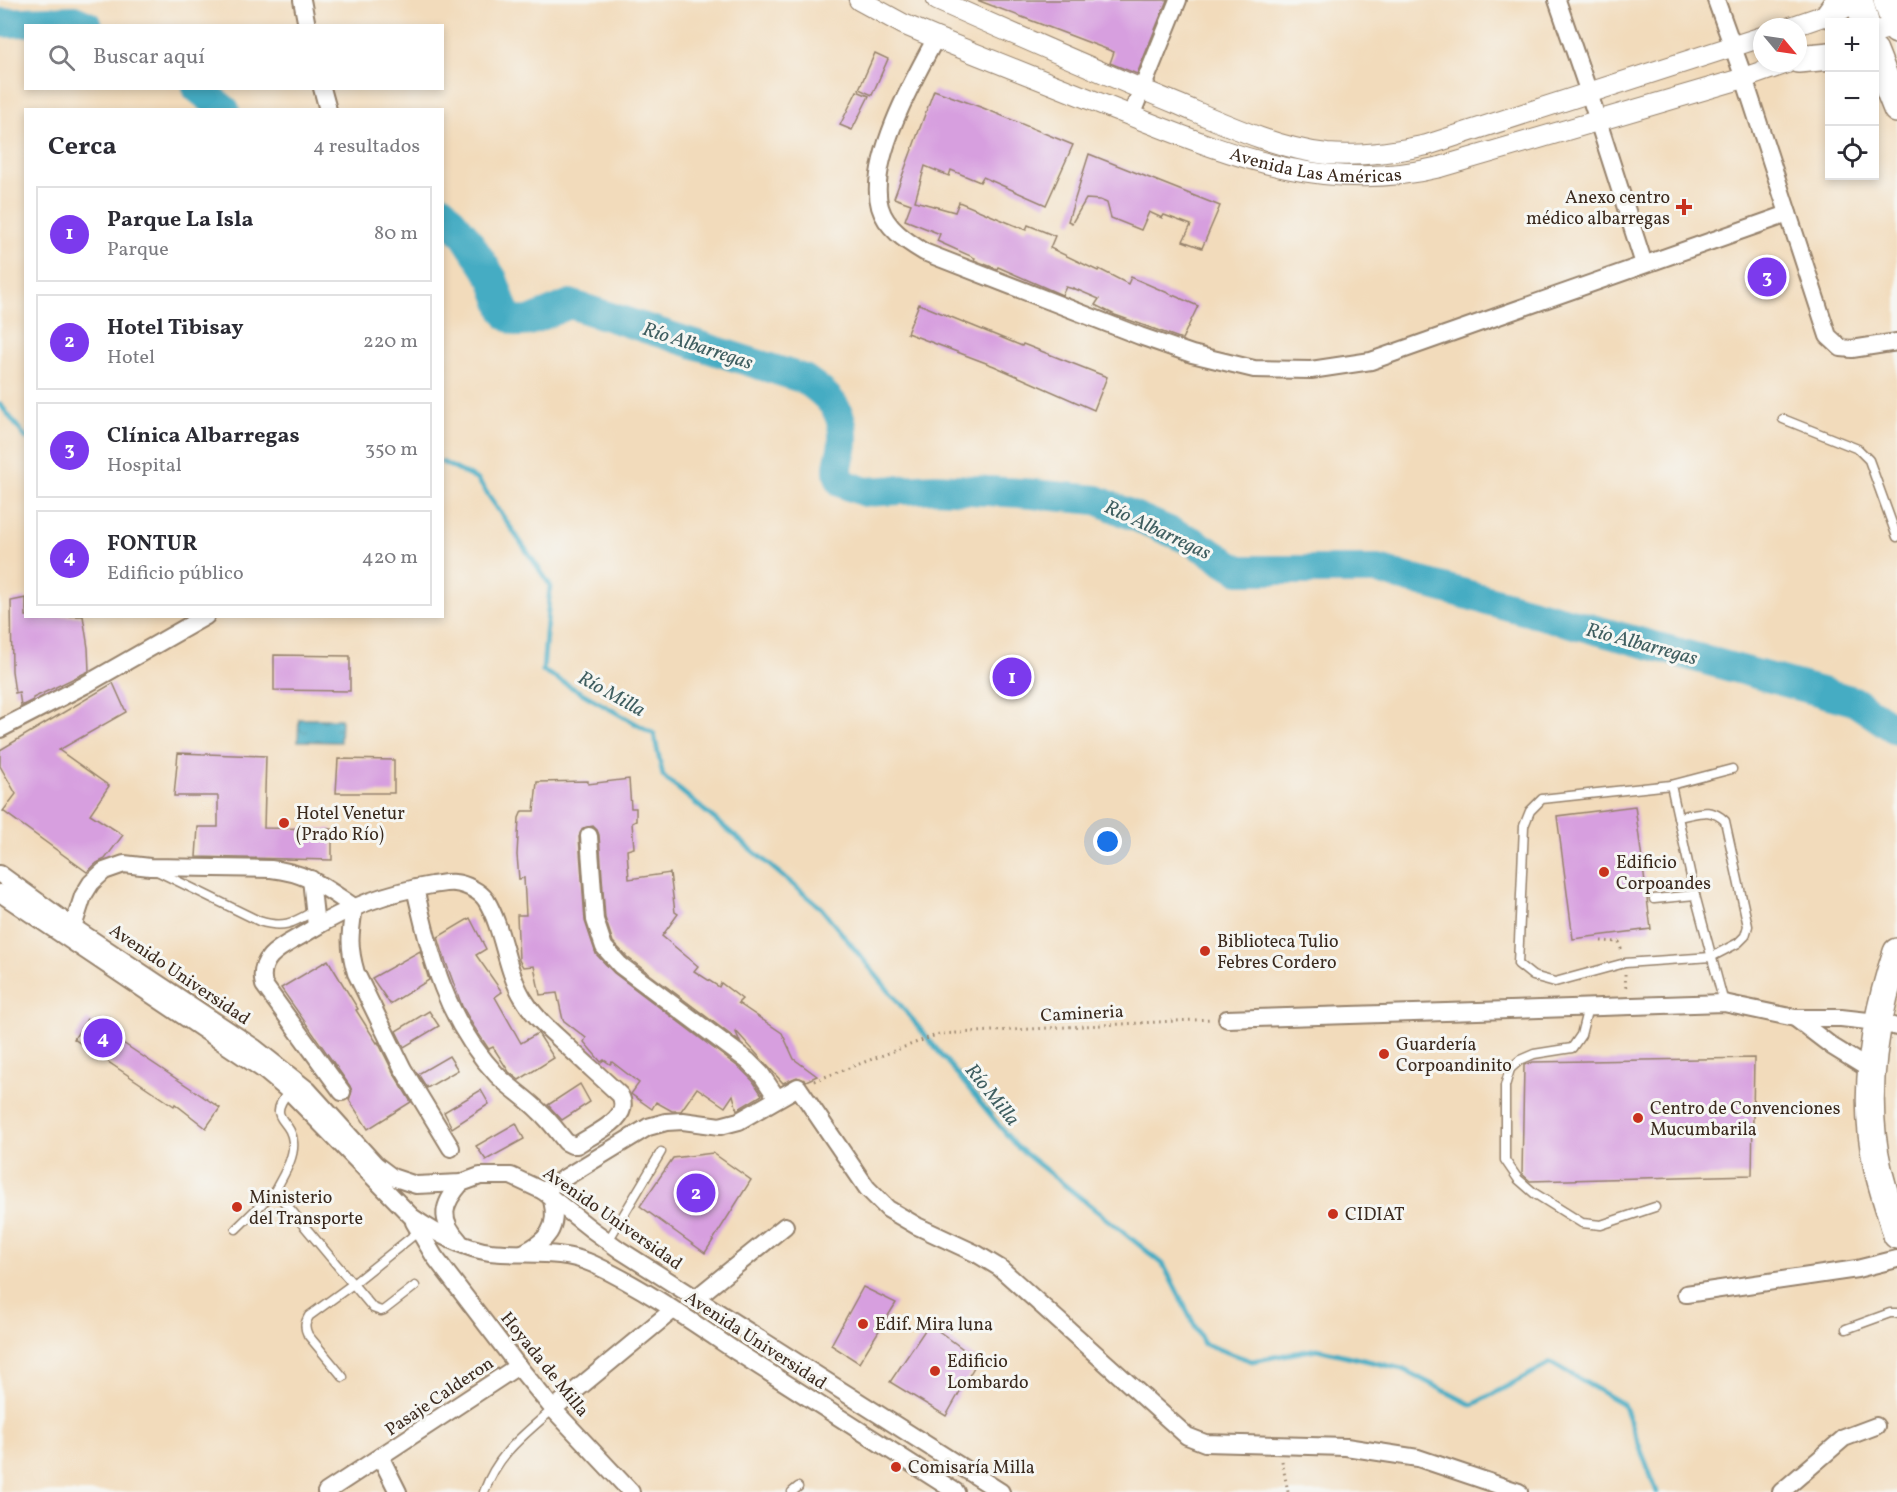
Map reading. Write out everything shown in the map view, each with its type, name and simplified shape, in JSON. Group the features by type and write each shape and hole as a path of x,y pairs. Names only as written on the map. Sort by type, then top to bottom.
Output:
{"highway":[{"path":"1887,0 1891,28"},
{"path":"1807,58 1825,56"},
{"path":"1880,74 1897,109"},
{"path":"1897,952 1887,1024 1872,1071 1870,1118 1878,1168 1897,1235"}],"street":[{"path":"302,0 307,24"},
{"name":"Avenida Las Américas","path":"859,0 903,24 1131,116 1271,166 1308,173 1374,177 1414,173 1761,72"},
{"name":"Avenida Las Américas","path":"940,0 1142,90 1250,134 1327,154 1388,153 1427,145 1753,40"},
{"path":"1131,116 1178,0"},
{"path":"1557,0 1644,264"},
{"path":"1716,0 1744,78 1828,336 1841,348 1852,349 1897,342"},
{"path":"1807,22 1854,7"},
{"path":"936,38 893,125 882,157 877,184 880,207 889,224 906,241 924,252 1140,336 1192,354 1254,369 1311,370 1371,361 1788,214"},
{"path":"1807,56 1825,50"},
{"path":"323,90 327,108"},
{"path":"0,729 85,685 202,618"},
{"path":"589,836 595,920 604,947 620,965 748,1061 761,1074 777,1098"},
{"path":"73,927 83,896 91,883 104,871 124,864 150,867 288,871 311,879 354,907"},
{"name":"Avenido Universidad","path":"0,874 73,927 255,1048 308,1090 376,1165 392,1176 416,1185 461,1183 480,1176 511,1176 547,1196 608,1241 1001,1492"},
{"path":"311,879 316,918"},
{"path":"342,1092 264,985 261,974 263,964 316,918 414,888 453,882 467,885 484,897 495,918 513,978 523,998 536,1017 620,1095 624,1102 623,1110 618,1118 572,1145 566,1142 540,1111 498,1075 478,1053 461,1028 448,1002 428,944 414,888"},
{"name":"Avenido Universidad","path":"0,893 250,1060 289,1091 416,1224 461,1244 489,1252 524,1253"},
{"path":"354,907 349,940 351,957 357,973 403,1069 451,1148"},
{"path":"1227,1019 1724,1003 1795,1018 1841,1018 1887,1024"},
{"path":"1795,1018 1833,1047 1872,1071"},
{"path":"524,1253 540,1244 547,1236 555,1211 547,1196 648,1127 666,1122 683,1121 720,1126 739,1121 798,1087 867,1188 888,1209 1000,1268 1187,1436 1204,1443 1346,1447 1418,1458 1519,1492"},
{"path":"461,1183 451,1194 445,1208 445,1222 450,1232 461,1244"},
{"name":"Hoyada de Milla","path":"416,1224 434,1256 518,1366 553,1409 631,1492"},
{"path":"696,1298 784,1226"},
{"name":"Avenida Universidad","path":"524,1253 553,1253 581,1259 607,1271 673,1310 956,1492"},
{"path":"1686,1294 1857,1269 1897,1259"},
{"path":"553,1409 673,1310"},
{"name":"Pasaje Calderon","path":"326,1492 518,1366"},
{"path":"1781,1492 1844,1438 1876,1426"},
{"name":"Pasaje Calderon","path":"381,1458 398,1492"}],"lane":[{"path":"1783,418 1864,453 1869,460 1897,537"},
{"path":"1678,817 1708,812 1717,813 1725,821 1748,926 1745,936 1738,943 1711,957 1624,963 1555,982 1533,976 1518,964 1524,826 1530,811 1542,799 1671,784 1732,769"},
{"path":"1671,784 1695,895 1724,1003"},
{"path":"150,867 271,925 316,918"},
{"path":"1654,899 1695,895"},
{"path":"1588,1006 1581,1035 1572,1048 1534,1054 1520,1060 1510,1069 1505,1086 1505,1160 1518,1179 1534,1194 1582,1223 1601,1225 1655,1207"},
{"path":"236,1229 275,1191 289,1161 294,1144 291,1133 278,1112 282,1100 289,1091"},
{"path":"608,1241 661,1152"},
{"path":"275,1191 374,1308 381,1311 415,1286"},
{"path":"343,1377 304,1329 309,1316 353,1284 416,1224"},
{"path":"1846,1329 1890,1313 1897,1313"},
{"path":"484,1492 489,1478 503,1455 553,1409"}],"path":[{"name":"Camineria","path":"798,1087 939,1034 1227,1019"},
{"path":"1278,1446 1288,1492"}],"water":[{"path":"299,719 341,719 340,742 298,741"}],"building":[{"path":"977,0 1167,0 1137,74 1110,63 1114,52"},
{"path":"875,53 888,59 872,95 859,89"},
{"path":"934,90 1073,145 1046,205 983,177 980,182 951,170 949,176 925,166 915,201 955,212 959,202 1026,230 1028,225 1055,236 1050,248 1098,271 1099,269 1128,284 1131,277 1198,306 1182,339 1115,315 1095,305 1099,299 1073,288 1066,287 1062,295 998,267 997,269 974,260 975,258 937,241 940,234 905,220 911,204 894,198"},
{"path":"857,91 869,96 852,130 840,125"},
{"path":"1089,154 1220,206 1202,248 1183,241 1191,225 1164,215 1162,218 1149,212 1141,230 1111,218 1107,203 1100,200 1086,199 1072,223 1068,221"},
{"path":"919,304 1022,346 1023,344 1107,377 1094,410 994,366 907,333"},
{"path":"24,598 24,618 83,618 88,648 89,671 21,706 19,692 15,693 12,671 11,601"},
{"path":"274,655 350,656 350,691 274,690"},
{"path":"113,683 126,712 59,750 109,786 90,814 123,835 105,859 87,872 3,811 16,794 0,766 0,750"},
{"path":"178,753 266,756 264,828 332,829 332,860 196,857 198,827 218,827 218,796 174,796"},
{"path":"338,759 394,760 394,793 336,793"},
{"path":"629,779 631,808 636,808 636,821 632,823 634,848 627,850 629,879 670,873 675,912 678,914 662,936 698,966 694,971 719,987 721,983 742,999 738,1003 782,1033 794,1059 817,1076 806,1081 797,1077 783,1083 735,1030 740,1042 627,957 613,942 605,918 599,835 593,826 583,828 579,837 585,921 596,954 614,973 741,1069 762,1095 737,1110 733,1095 725,1107 697,1088 681,1111 672,1111 656,1102 652,1109 631,1094 639,1083 612,1062 610,1064 604,1060 601,1062 584,1042 586,1038 563,1020 557,993 540,995 534,966 523,967 519,960 517,915 526,915 524,878 519,879 517,855 519,818 522,811 534,811 537,782 588,781 588,784"},
{"name":"Edificio Corpoandes","path":"1635,806 1651,929 1573,939 1557,816"},
{"path":"470,918 486,949 476,955 502,992 495,997 521,1043 538,1033 554,1058 519,1080 509,1072 493,1047 488,1048 462,1006 438,937"},
{"path":"420,951 429,980 390,1004 372,978"},
{"path":"328,960 411,1102 368,1129 349,1100 352,1091 350,1086 281,988"},
{"path":"429,1011 439,1026 404,1047 396,1031"},
{"path":"87,1019 220,1108 206,1128 175,1104 174,1106 74,1039"},
{"path":"449,1056 458,1070 427,1088 418,1074"},
{"name":"Centro de Convenciones Mucumbarila","path":"1754,1058 1752,1175 1530,1181 1522,1174 1524,1065 1533,1062"},
{"path":"580,1084 590,1102 562,1120 548,1105"},
{"path":"481,1090 489,1104 452,1128 444,1112"},
{"path":"516,1123 524,1139 486,1160 476,1146"},
{"path":"713,1153 751,1180 705,1253 640,1206 673,1158"},
{"name":"Edif. Mira luna","path":"863,1287 896,1303 859,1363 831,1345"},
{"name":"Edificio Lombardo","path":"929,1324 978,1360 946,1416 890,1382"}],"waterway":[{"name":"Río Albarregas","path":"0,23 74,20 83,24"},
{"name":"Río Albarregas","path":"200,90 222,108"},
{"name":"Río Albarregas","path":"444,211 465,236 493,279 504,310 509,317 520,322 529,321 570,304 804,379 820,391 838,412 843,431 838,467 842,483 865,492 936,488 1097,500 1192,541 1239,570 1378,570 1854,701 1897,730"},
{"name":"Río Milla","path":"0,404 24,435"},
{"name":"Río Milla","path":"444,463 478,480 550,585 543,671 654,734 663,776 821,908 1016,1146 1163,1264 1204,1344 1252,1361 1317,1349 1402,1369 1472,1405 1551,1363 1623,1404 1657,1492"}],"place":[{"name":"Anexo centro médico albarregas","path":"1684,207"},
{"name":"Clínica Albarregas","path":"1767,277"},
{"name":"Parque La Isla","path":"1012,677"},
{"name":"Hotel Venetur (Prado Río)","path":"284,823"},
{"name":"Edificio Corpoandes","path":"1604,872"},
{"name":"Biblioteca Tulio Febres Cordero","path":"1205,951"},
{"name":"FONTUR","path":"103,1038"},
{"name":"Guardería Corpoandinito","path":"1384,1054"},
{"name":"Centro de Convenciones Mucumbarila","path":"1638,1118"},
{"name":"Hotel Tibisay","path":"696,1193"},
{"name":"Ministerio del Transporte","path":"237,1207"},
{"name":"CIDIAT","path":"1333,1214"},
{"name":"Edif. Mira luna","path":"863,1324"},
{"name":"Edificio Lombardo","path":"935,1371"},
{"name":"Comisaría Milla","path":"896,1467"}]}
